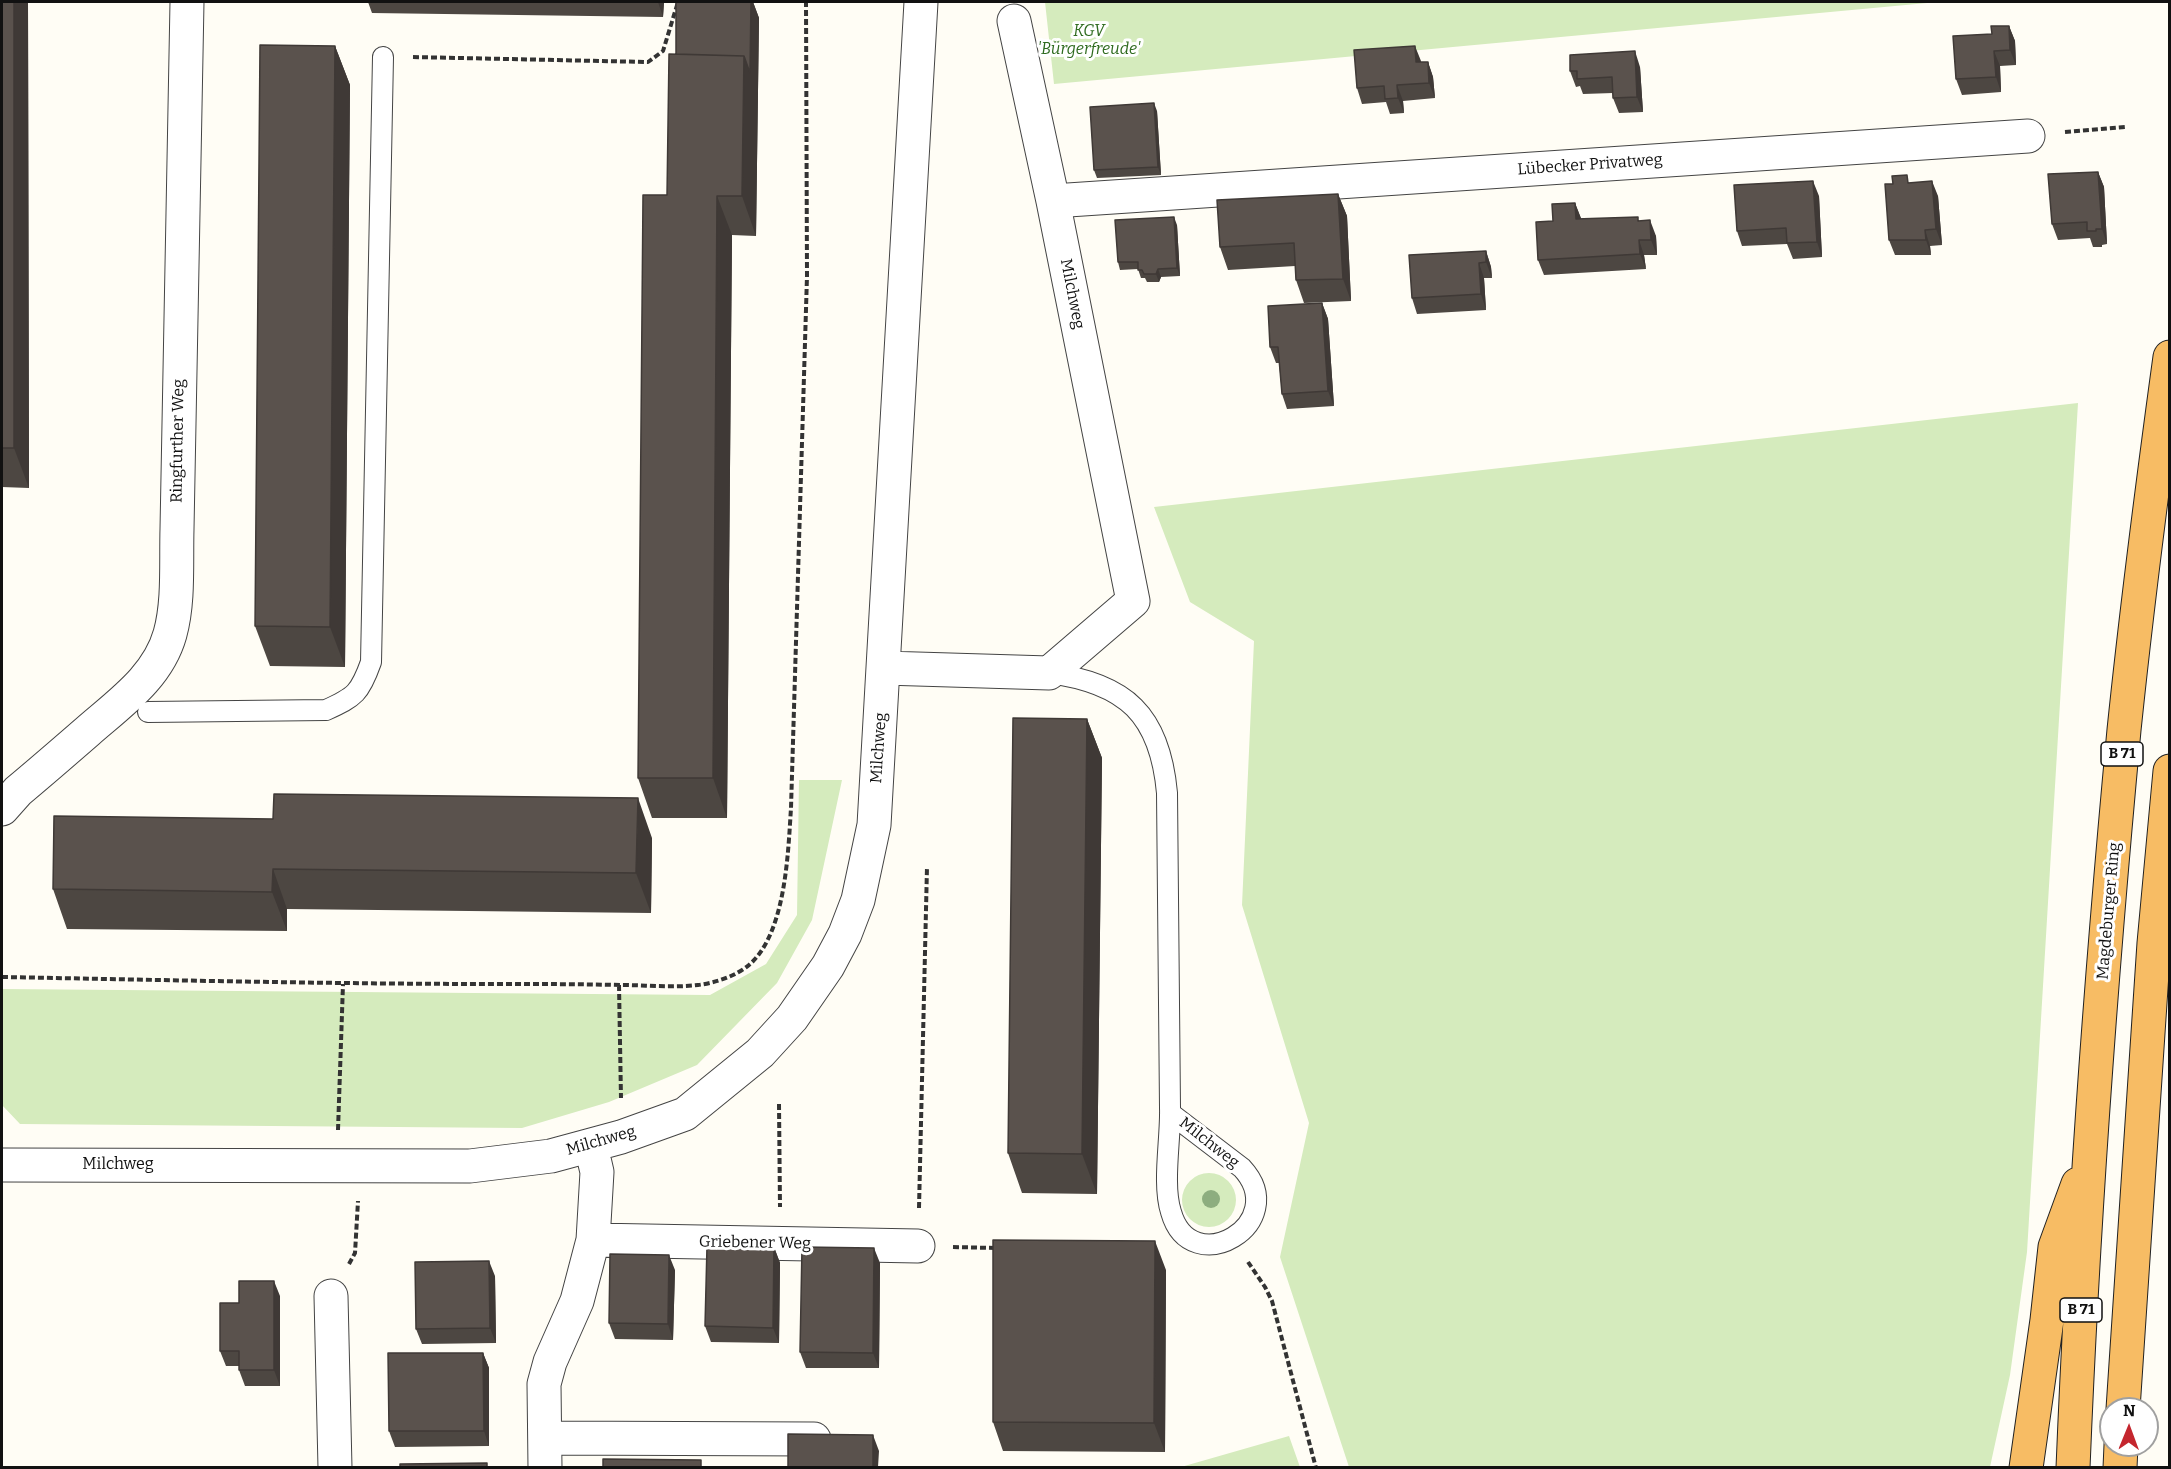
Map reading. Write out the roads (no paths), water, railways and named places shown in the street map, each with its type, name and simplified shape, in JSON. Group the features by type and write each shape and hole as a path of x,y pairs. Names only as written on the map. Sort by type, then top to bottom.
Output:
{"highway":[{"name":"Magdeburger Ring","path":"2073,1467 2090,1152 2126,718 2169,357"},
{"path":"2124,1397 2154,942 2169,771"},
{"path":"2026,1467 2055,1247 2090,1152"}],"street":[{"name":"Ringfurther Weg","path":"2,809 18,791 133,692 155,666 165,649 171,629 174,611 177,529 187,2"},
{"name":"Milchweg","path":"2,1165 470,1166 551,1156 606,1141 685,1114 760,1053 792,1018 828,966 844,934 858,900 874,825 921,2"},
{"name":"Milchweg","path":"884,668 1049,673 1133,601 1053,201 1014,21"},
{"name":"Lübecker Privatweg","path":"1053,201 2028,136"},
{"path":"606,1141 597,1172 593,1240 577,1301 550,1362 544,1384 545,1453 814,1439"},
{"name":"Griebener Weg","path":"593,1240 918,1246"},
{"path":"331,1296 334,1467"}],"lane":[{"path":"148,712 326,710 348,700 363,685 371,662 383,57"},
{"name":"Milchweg","path":"1049,673 1094,682 1117,695 1146,719 1161,749 1167,793 1170,1113 1168,1199 1175,1223 1184,1234 1199,1243 1215,1244 1232,1239 1244,1230 1253,1211 1255,1198 1250,1178 1242,1168 1170,1113"}],"park label":[{"name":"KGV 'Bürgerfreude'","path":"1089,41"}]}
